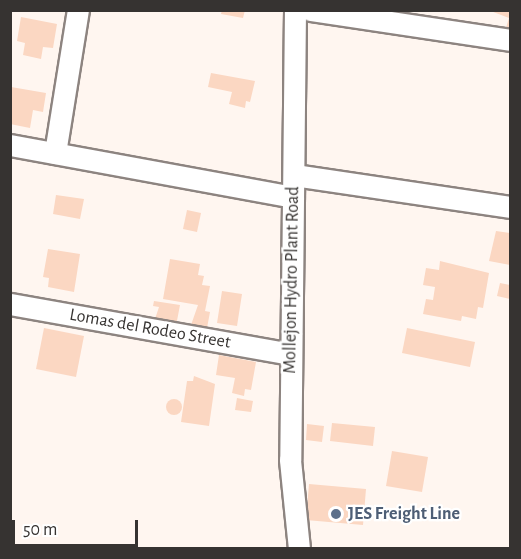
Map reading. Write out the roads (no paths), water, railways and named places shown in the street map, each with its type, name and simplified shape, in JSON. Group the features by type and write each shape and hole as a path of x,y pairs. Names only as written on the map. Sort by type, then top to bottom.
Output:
{"street":[{"path":"55,153 78,10"},
{"name":"Mollejon Hydro Plant Road","path":"295,10 290,466 299,549"},
{"path":"310,10 510,40"},
{"path":"10,146 293,197"},
{"path":"294,175 510,207"},
{"name":"Lomas del Rodeo Street","path":"10,304 290,354"}],"place":[{"name":"JES Freight Line","path":"336,514"}]}
